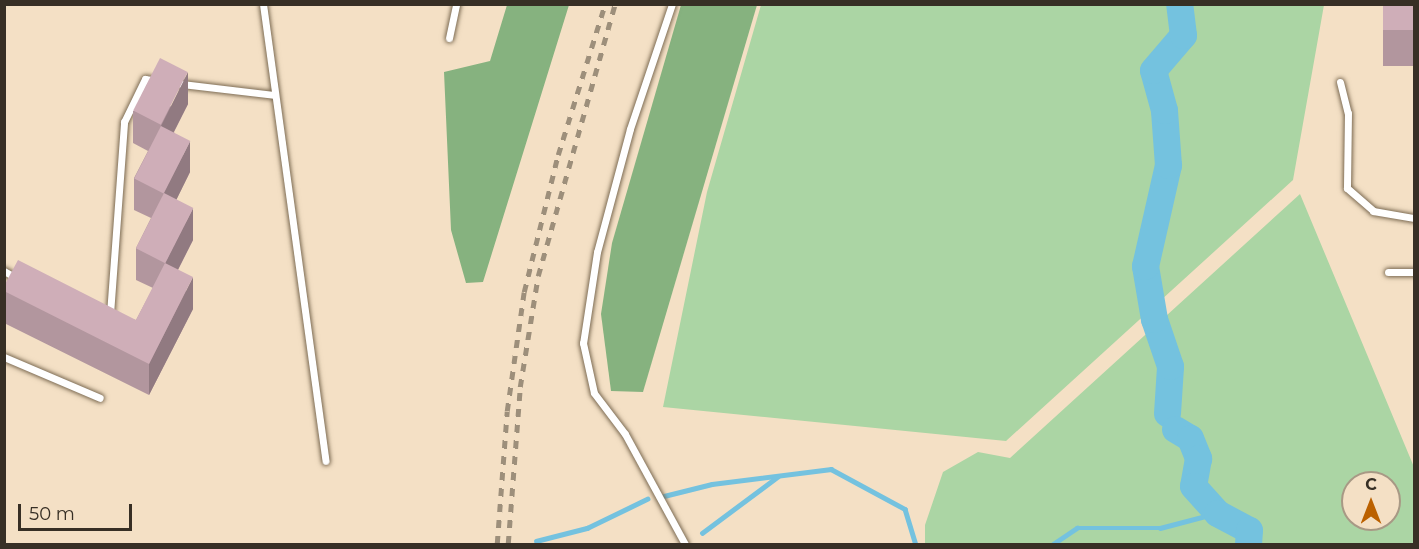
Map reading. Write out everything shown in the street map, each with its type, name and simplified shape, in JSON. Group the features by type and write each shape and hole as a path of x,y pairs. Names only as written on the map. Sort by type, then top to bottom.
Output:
{"lane":[{"path":"263,4 326,461"},
{"path":"449,38 456,4"},
{"path":"672,4 630,129 597,252 582,343 594,393 625,434 685,544"},
{"path":"99,310 110,314 124,122 145,79 274,94"},
{"path":"1340,82 1348,113 1347,188 1373,212 1414,218"},
{"path":"4,271 23,282"},
{"path":"1388,272 1414,272"},
{"path":"4,357 100,398"}],"green space":[{"path":"761,4 1324,5 1293,180 1006,441 663,407 707,192"},
{"path":"507,5 569,5 483,282 466,283 451,230 444,72 490,61"},
{"path":"681,5 757,5 643,392 611,391 601,314 612,243"},
{"path":"1300,194 1414,467 1414,544 925,544 925,525 943,472 978,452 1010,458"}],"building":[{"path":"1383,4 1414,4 1414,30 1383,30"},
{"path":"160,58 188,72 161,125 133,111"},
{"path":"161,126 190,141 164,194 134,179"},
{"path":"164,193 193,208 165,263 136,248"},
{"path":"18,260 136,320 165,263 193,277 149,364 4,291 4,286"}],"waterway":[{"path":"1167,413 1170,366 1154,319 1145,266 1168,165 1164,110 1153,70 1183,35 1179,4"},
{"path":"1175,429 1190,438 1198,458 1193,486 1217,513 1249,530 1248,544"},
{"path":"664,496 712,484 831,469 905,509 916,544"},
{"path":"702,533 777,477"},
{"path":"536,541 587,528 647,499"},
{"path":"1053,544 1077,528 1160,528 1217,513"}],"railway":[{"path":"497,544 507,411 524,292 558,155 605,4"},
{"path":"508,544 520,387 538,276 615,4"}]}
